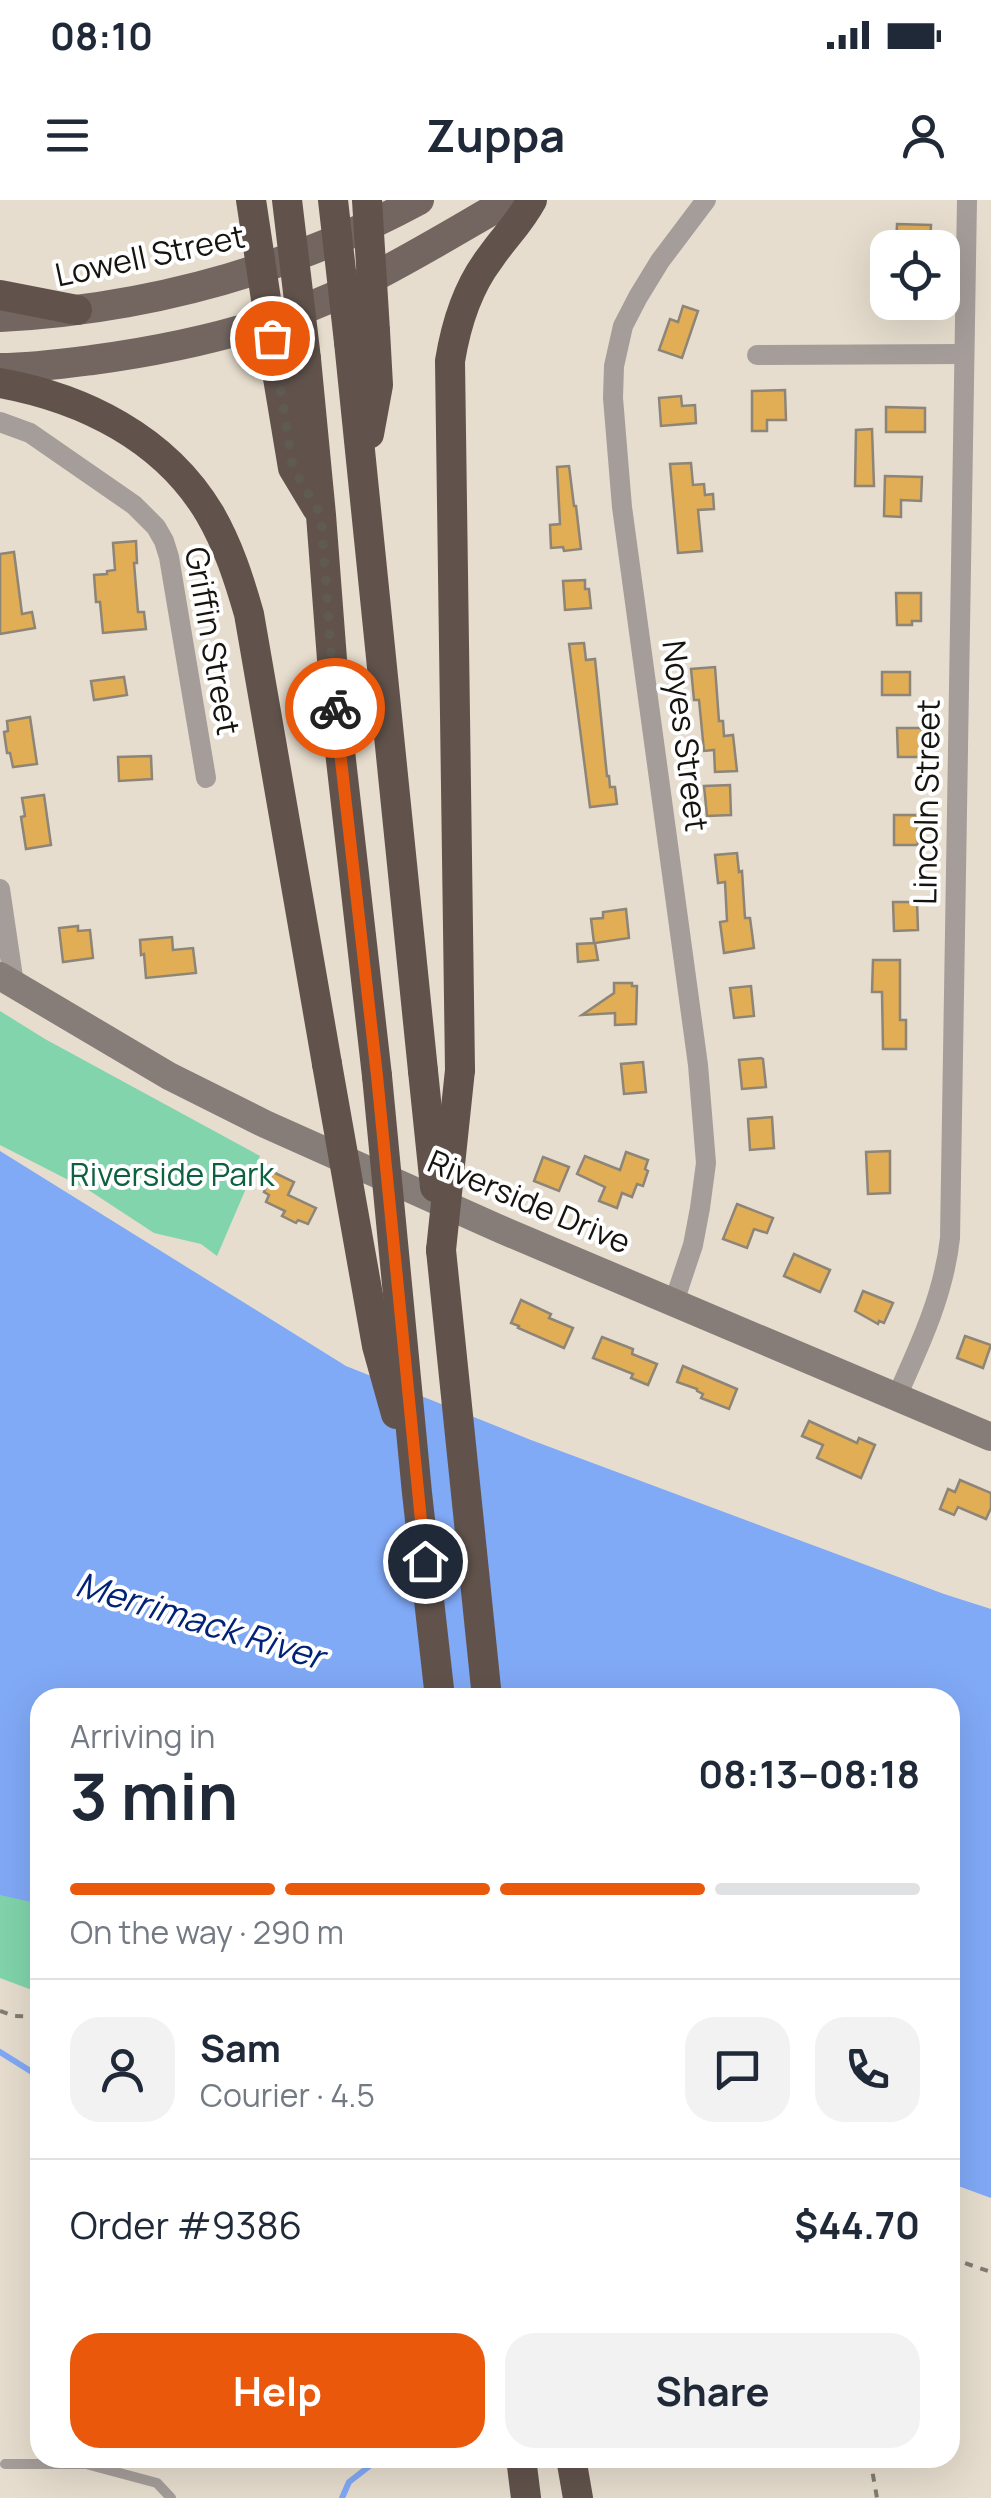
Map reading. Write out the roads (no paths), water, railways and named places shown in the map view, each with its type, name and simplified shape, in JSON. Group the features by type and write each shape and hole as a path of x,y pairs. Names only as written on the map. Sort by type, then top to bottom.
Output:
{"highway":[{"path":"251,200 293,468 321,515"},
{"path":"288,200 321,515 337,725 439,1688"},
{"path":"333,200 362,336"},
{"path":"366,200 362,466 486,1688"},
{"path":"441,1250 460,1070 450,361 456,331 476,280 532,200"},
{"path":"0,295 77,310"},
{"path":"0,383 81,405 124,428 164,458 193,490 217,526 236,570 248,614 377,1346 418,1492"},
{"path":"522,2468 526,2498"},
{"path":"574,2468 578,2498"}],"main road":[{"name":"Lowell Street","path":"0,317 140,301 192,289 318,248 419,200"},
{"path":"0,368 68,363 165,348 276,318 356,286 510,200"},
{"name":"Riverside Drive","path":"7,980 169,1076 264,1124 500,1229 991,1437"}],"street":[{"name":"Noyes Street","path":"674,1302 693,1245 706,1163 696,1049 622,507 613,398 614,366 623,326 660,261 706,200"},
{"name":"Lincoln Street","path":"897,1396 946,1270 950,1238 966,200"},
{"path":"758,355 964,354"},
{"name":"Griffin Street","path":"0,422 30,433 134,505 164,542 206,778"},
{"path":"0,888 7,980"}],"lane":[{"path":"5,2464 30,2464"},
{"path":"101,2468 156,2483 172,2498"}],"water":[{"name":"Merrimack River","path":"0,1151 346,1366 531,1440 991,1609 991,2198 960,2187 960,1688 30,1688 30,1902 0,1895"}],"waterway":[{"path":"0,2052 30,2071"},
{"path":"342,2498 349,2482 367,2468"}],"park label":[{"name":"Riverside Park","path":"172,1175"}]}
